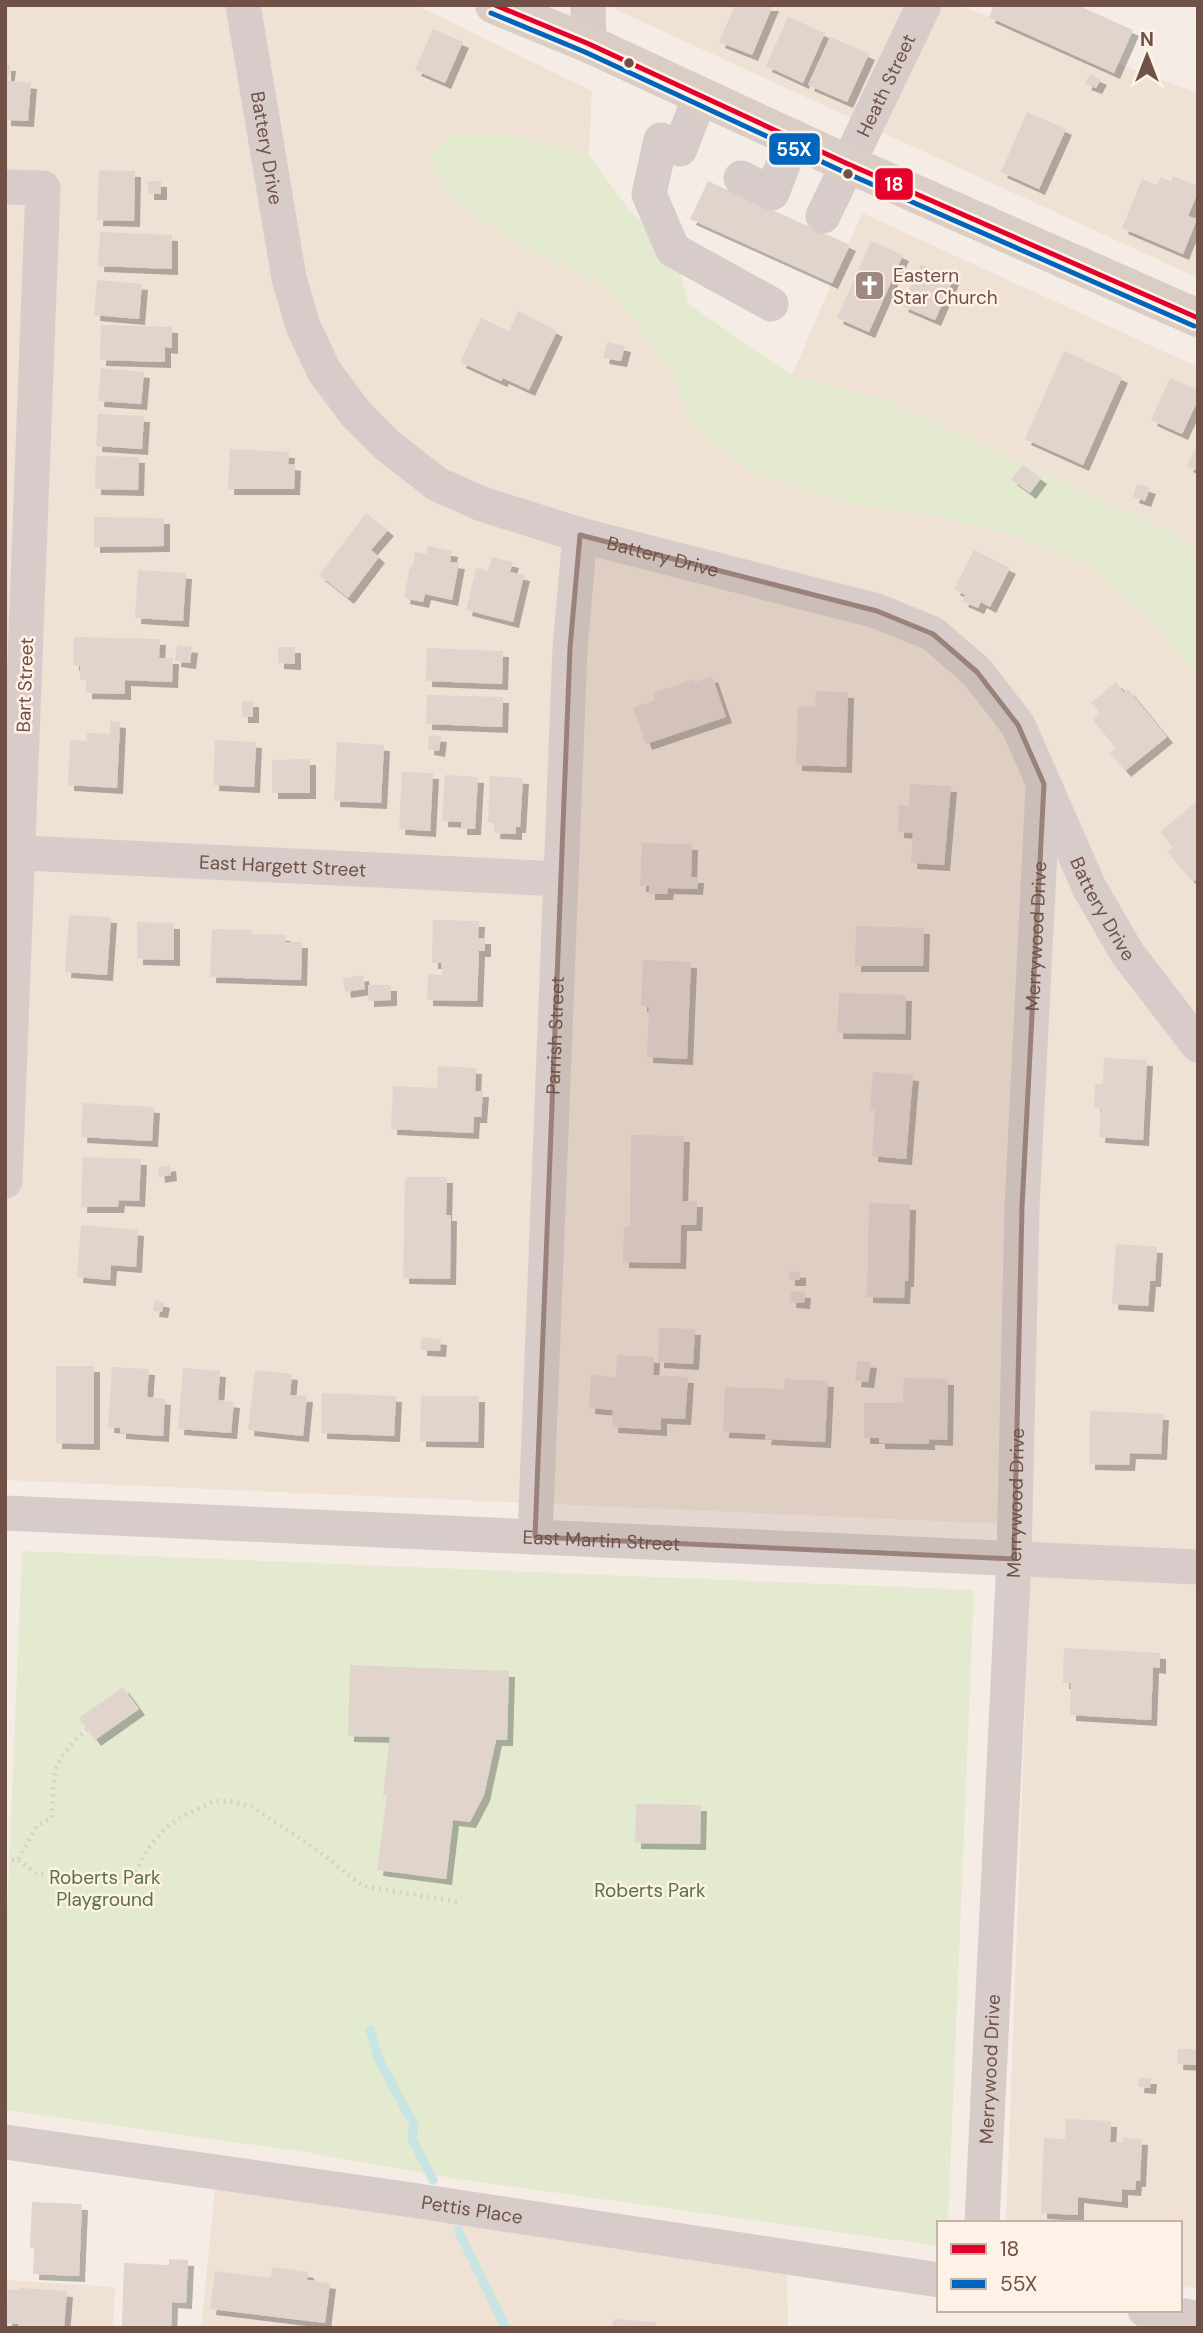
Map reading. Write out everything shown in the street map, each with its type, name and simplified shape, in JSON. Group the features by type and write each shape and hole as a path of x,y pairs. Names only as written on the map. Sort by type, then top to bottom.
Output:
{"main road":[{"path":"494,5 589,44 848,164 1197,317"},
{"path":"523,5 589,44"}],"street":[{"name":"Battery Drive","path":"243,5 289,278 303,326 324,371 356,415 387,445 437,484 482,504 580,535 877,611 933,634 977,672 1018,724 1089,887 1127,953 1166,1007 1198,1045"},
{"path":"588,5 589,44"},
{"name":"Heath Street","path":"822,216 924,5"},
{"path":"700,96 680,149 662,140 649,194 673,250 771,304"},
{"path":"741,178 772,193 793,139"},
{"name":"Bart Street","path":"5,187 43,188 12,852 5,1181"},
{"name":"Parrish Street","path":"535,1537 570,648 580,535"},
{"name":"Merrywood Drive","path":"982,2221 1014,1559 1021,1208 1044,783"},
{"name":"East Hargett Street","path":"12,852 561,879"},
{"name":"East Martin Street","path":"5,1513 1198,1567"},
{"name":"Pettis Place","path":"5,2142 937,2280"},
{"path":"1158,2312 1198,2318"}],"path":[{"path":"18,1860 37,1825 52,1818 54,1773 61,1755 87,1729"},
{"path":"5,1859 18,1860 37,1874 133,1878 148,1848 167,1827 214,1801 230,1801 252,1807 281,1825 362,1886 459,1902"}],"highlighted area":[{"path":"580,535 877,611 933,634 977,672 1018,725 1044,784 1022,1207 1014,1559 535,1537 570,648"}],"shaded area":[{"path":"5,5 416,5 592,91 589,155 628,209 675,252 688,304 792,375 862,213 1198,367 1198,2289 1182,2286 1182,2221 1006,2221 1032,1525 5,1480"},
{"path":"606,5 958,5 1198,93 1198,278"},
{"path":"215,2187 787,2270 788,2328 201,2328"},
{"path":"5,2280 115,2287 113,2328 5,2328"}],"green space":[{"path":"454,133 509,134 589,155 628,209 675,252 688,304 792,375 886,400 1177,535 1198,552 1198,676 1161,632 1095,569 1015,535 926,514 847,504 748,470 693,427 673,375 607,287 507,238 445,192 430,155"},
{"name":"Roberts Park","path":"22,1551 974,1590 948,2221 937,2221 937,2246 457,2179 305,2152 5,2110 5,1961"}],"building":[{"path":"735,5 773,5 752,55 719,42"},
{"path":"994,5 1077,5 1133,30 1114,73 989,17"},
{"path":"788,17 825,33 803,83 766,66"},
{"path":"433,29 463,42 445,83 415,70"},
{"path":"830,37 869,54 847,102 808,85"},
{"path":"5,65 10,65 8,81 31,83 28,121 5,120"},
{"path":"1090,74 1101,79 1096,88 1085,84"},
{"path":"1027,112 1066,129 1039,189 1001,172"},
{"path":"99,170 135,171 134,221 97,220"},
{"path":"1173,176 1198,186 1188,216 1197,219 1183,254 1122,228 1142,179 1157,185 1160,177 1171,181"},
{"path":"148,181 161,181 161,194 148,194"},
{"path":"708,181 850,245 832,283 690,219"},
{"path":"100,232 172,235 172,269 98,266"},
{"name":"Eastern Star Church","path":"871,241 903,255 869,332 837,318"},
{"path":"921,264 953,279 935,320 902,306"},
{"path":"97,280 142,284 139,319 94,315"},
{"path":"518,311 557,331 529,390 503,378 501,381 460,362 481,318 509,331"},
{"path":"101,325 172,327 172,348 165,347 165,362 100,360"},
{"path":"607,342 625,346 621,361 603,358"},
{"path":"1064,351 1122,377 1083,465 1025,439"},
{"path":"101,368 144,372 141,404 98,401"},
{"path":"1170,378 1198,390 1198,400 1182,434 1151,420"},
{"path":"98,414 144,416 142,449 96,446"},
{"path":"1198,444 1198,471 1187,466"},
{"path":"230,449 289,452 288,464 295,465 294,489 228,489"},
{"path":"96,456 139,457 138,490 95,489"},
{"path":"1023,465 1041,478 1030,493 1011,479"},
{"path":"1137,484 1150,488 1145,501 1133,497"},
{"path":"366,513 388,530 371,550 379,557 348,598 319,575"},
{"path":"94,517 164,518 164,546 94,547"},
{"path":"428,546 452,551 450,562 459,563 452,600 425,594 423,602 404,598 415,552 426,554"},
{"path":"974,550 1010,568 990,607 981,602 978,608 962,601 965,595 954,589"},
{"path":"492,557 513,562 510,572 524,575 513,622 466,610 476,568 488,571"},
{"path":"138,570 186,573 183,621 135,618"},
{"path":"74,637 160,639 159,658 173,658 172,682 125,680 125,694 86,693 86,680 80,680 80,666 73,665"},
{"path":"177,645 192,647 190,663 175,661"},
{"path":"278,647 295,647 295,664 278,663"},
{"path":"427,648 503,651 502,684 426,681"},
{"path":"712,676 726,717 646,744 633,708 655,700 653,693 694,679 695,682"},
{"path":"1116,682 1124,693 1128,689 1167,737 1125,771 1110,753 1116,748 1092,719 1100,713 1091,703"},
{"path":"816,691 848,692 846,767 796,765 798,706 815,707"},
{"path":"427,695 503,697 502,727 426,724"},
{"path":"242,701 253,701 253,717 242,717"},
{"path":"110,721 120,722 117,788 68,785 70,740 86,741 87,733 110,734"},
{"path":"429,735 441,736 439,751 428,749"},
{"path":"215,740 256,742 254,787 213,785"},
{"path":"337,742 384,745 381,803 334,801"},
{"path":"310,759 310,793 272,793 272,760"},
{"path":"402,772 433,773 430,831 399,829"},
{"path":"445,775 478,777 475,829 461,829 461,822 442,821"},
{"path":"490,776 523,778 520,827 516,827 516,834 494,833 495,823 488,823"},
{"path":"910,784 951,786 944,865 911,863 913,833 898,832 899,805 909,806"},
{"path":"1198,800 1198,878 1193,882 1167,852 1173,847 1160,832"},
{"path":"642,843 692,844 691,877 698,877 697,889 668,888 667,894 649,894 649,886 640,886"},
{"path":"69,915 111,917 107,975 65,972"},
{"path":"433,920 479,921 478,938 485,938 485,951 479,951 477,1001 427,1000 428,974 443,975 441,963 432,963"},
{"path":"137,922 174,923 174,960 137,959"},
{"path":"856,926 924,928 923,966 855,966"},
{"path":"212,929 252,930 252,934 285,935 285,942 302,942 301,980 210,977"},
{"path":"643,960 691,962 687,1059 647,1057 649,1007 641,1006"},
{"path":"363,975 365,989 345,992 343,978"},
{"path":"368,985 391,985 391,1000 368,1001"},
{"path":"839,993 906,995 905,1034 837,1033"},
{"path":"1104,1058 1147,1060 1143,1140 1099,1137 1101,1108 1094,1107 1095,1084 1103,1084"},
{"path":"438,1066 476,1068 475,1091 483,1091 481,1117 474,1117 473,1133 391,1129 393,1086 437,1088"},
{"path":"873,1072 913,1075 906,1159 872,1156 875,1111 870,1110"},
{"path":"83,1103 154,1107 152,1141 81,1137"},
{"path":"631,1135 684,1136 682,1201 697,1201 696,1225 681,1225 680,1263 623,1262 624,1226 630,1226"},
{"path":"83,1157 141,1159 139,1201 119,1200 118,1207 81,1207"},
{"path":"170,1165 171,1175 159,1177 158,1167"},
{"path":"405,1177 447,1177 446,1215 451,1215 450,1279 403,1278"},
{"path":"869,1203 910,1204 908,1281 905,1281 904,1298 867,1297"},
{"path":"81,1225 138,1230 136,1267 111,1265 110,1280 77,1277"},
{"path":"1116,1244 1157,1247 1155,1281 1150,1281 1148,1306 1112,1304"},
{"path":"789,1271 800,1272 800,1280 789,1280"},
{"path":"791,1291 805,1292 804,1303 790,1302"},
{"path":"155,1300 164,1302 162,1312 153,1311"},
{"path":"659,1328 695,1329 693,1364 658,1362"},
{"path":"421,1337 441,1339 440,1351 421,1350"},
{"path":"617,1355 654,1357 653,1375 688,1377 685,1419 661,1418 661,1430 612,1427 613,1410 589,1408 591,1375 616,1377"},
{"path":"858,1361 871,1362 868,1382 855,1381"},
{"path":"56,1366 94,1366 94,1444 56,1443"},
{"path":"112,1367 149,1369 147,1397 165,1399 163,1436 120,1433 120,1428 108,1427"},
{"path":"183,1368 220,1371 218,1400 234,1402 231,1433 178,1429"},
{"path":"255,1370 292,1374 290,1395 307,1396 303,1436 248,1430"},
{"path":"904,1378 948,1379 947,1440 929,1439 929,1444 879,1443 879,1438 864,1438 864,1403 903,1403"},
{"path":"785,1379 828,1381 825,1442 765,1439 766,1434 723,1432 725,1387 784,1389"},
{"path":"322,1393 396,1396 394,1436 321,1433"},
{"path":"421,1396 479,1396 478,1442 420,1441"},
{"path":"1090,1411 1163,1414 1161,1454 1130,1453 1129,1465 1089,1464"},
{"path":"1064,1648 1160,1653 1160,1668 1153,1667 1151,1720 1070,1715 1071,1683 1063,1683"},
{"path":"350,1665 509,1671 507,1740 496,1740 484,1795 470,1822 453,1820 446,1879 377,1870 387,1795 383,1795 390,1737 348,1736"},
{"path":"123,1687 139,1709 95,1740 79,1718"},
{"path":"636,1804 701,1805 700,1844 635,1843"},
{"path":"1178,2049 1198,2049 1198,2065 1177,2064"},
{"path":"1139,2078 1151,2078 1150,2088 1138,2087"},
{"path":"1066,2119 1111,2121 1110,2142 1123,2142 1123,2138 1142,2139 1140,2181 1136,2181 1135,2190 1122,2189 1122,2202 1078,2197 1078,2215 1041,2213 1044,2138 1065,2139"},
{"path":"32,2202 82,2204 79,2276 33,2274 34,2248 30,2248"},
{"path":"169,2259 188,2260 186,2303 172,2302 171,2328 122,2326 124,2263 169,2265"},
{"path":"272,2267 308,2272 307,2280 330,2283 325,2323 210,2309 215,2271 271,2278"},
{"path":"20,2288 67,2291 64,2328 6,2323 8,2290"},
{"path":"613,2319 656,2322 656,2328 613,2328"}],"waterway":[{"path":"370,2030 379,2060 414,2125 412,2139 433,2180"},
{"path":"458,2230 506,2328"}],"transit line":[{"name":"18","path":"495,5 589,44 848,164 1198,318"},
{"name":"55X","path":"491,13 585,52 844,172 1194,326"}],"place":[{"name":"Eastern Star Church","path":"870,286"}],"park label":[{"name":"Roberts Park Playground","path":"105,1888"}]}
